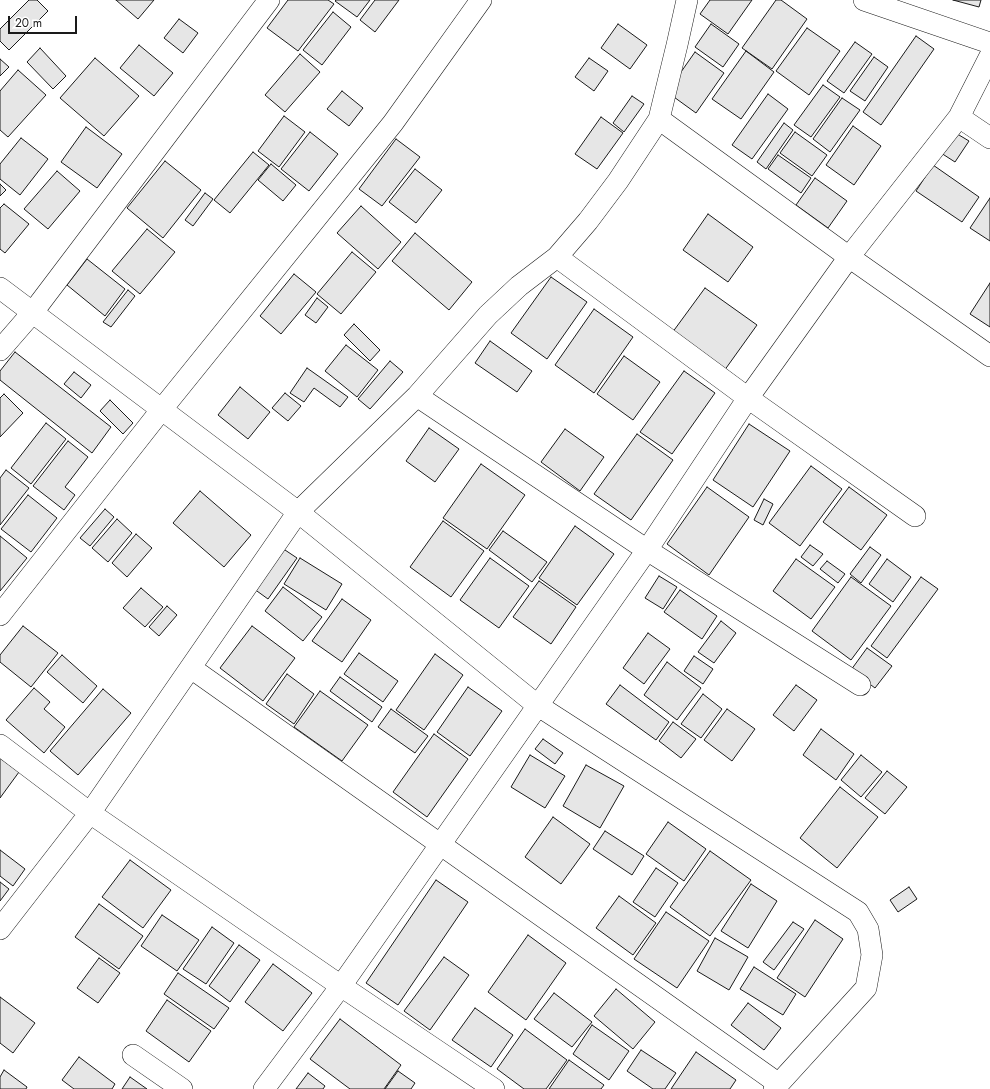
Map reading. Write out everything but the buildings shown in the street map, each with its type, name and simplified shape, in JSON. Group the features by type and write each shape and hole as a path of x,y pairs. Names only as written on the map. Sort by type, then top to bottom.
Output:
{"street":[{"path":"0,350 33,312 269,0"},
{"path":"0,615 162,409 393,123 480,0"},
{"path":"0,929 90,813 298,512 417,396 488,315 519,286 557,257 588,221 618,181 659,119 678,45 687,0"},
{"path":"864,0 990,43"},
{"path":"264,1089 341,986 647,550 748,398 849,257 959,117 990,56"},
{"path":"959,117 990,138"},
{"path":"659,119 849,257 990,356"},
{"path":"557,257 748,398 915,516"},
{"path":"0,288 298,512 537,705 858,912 868,929 872,955 866,988 776,1086 440,844 191,668"},
{"path":"417,396 647,550 860,685"},
{"path":"0,745 90,813 341,986 494,1089"},
{"path":"133,1055 182,1089"}]}
